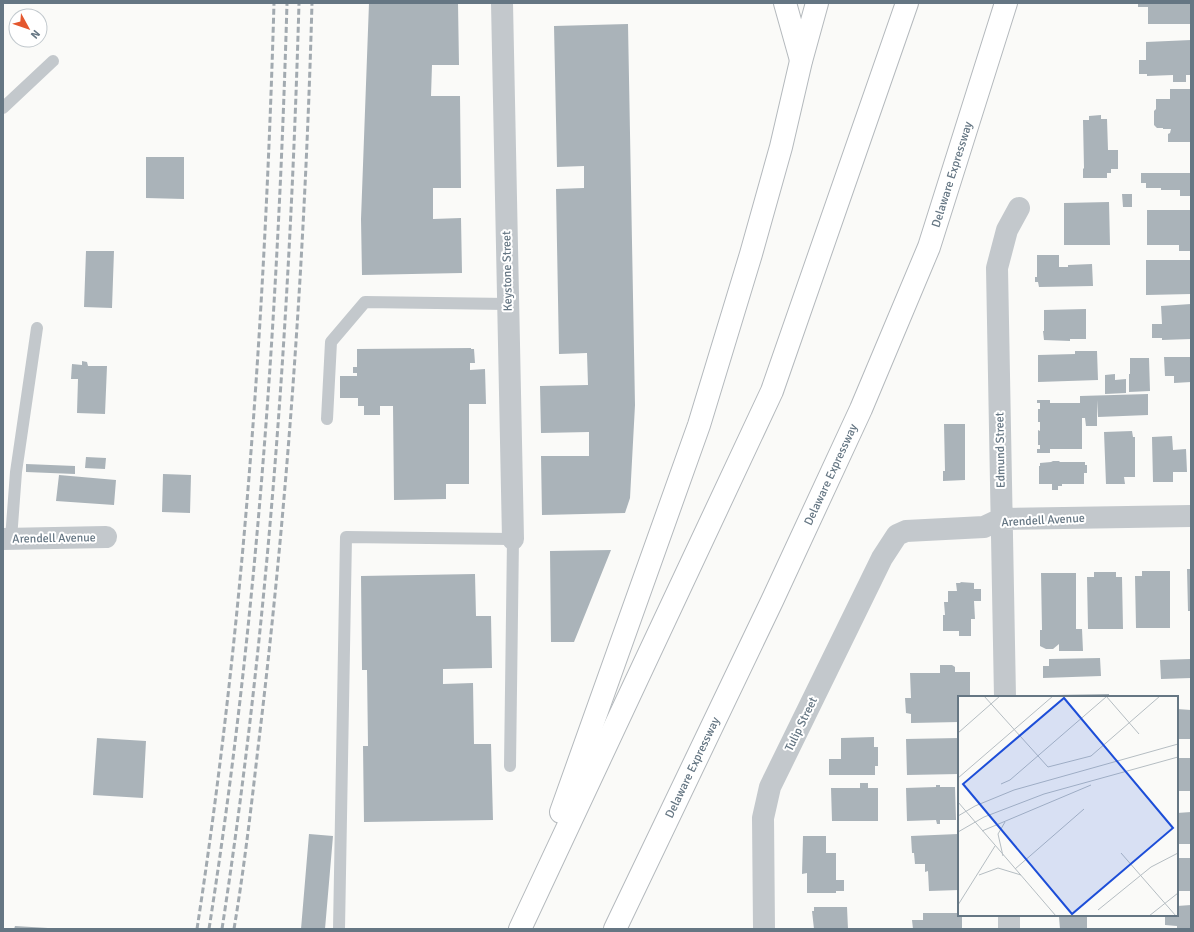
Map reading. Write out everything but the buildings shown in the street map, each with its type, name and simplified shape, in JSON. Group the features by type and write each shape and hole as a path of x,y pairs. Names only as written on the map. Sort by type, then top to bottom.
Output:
{"highway":[{"path":"785,3 801,61"},
{"path":"520,929 699,425 751,254 781,147 801,61 817,3"},
{"path":"520,929 772,391 907,3"},
{"name":"Delaware Expressway","path":"615,929 772,601 861,410 929,247 1006,3"}],"street":[{"name":"Keystone Street","path":"502,3 513,539"},
{"name":"Edmund Street","path":"1005,696 997,268 1007,230 1019,208"},
{"name":"Arendell Avenue","path":"897,535 906,531 984,527 1001,519 1191,516"},
{"name":"Tulip Street","path":"764,929 763,818 770,787 882,558 897,535"},
{"name":"Arendell Avenue","path":"7,539 106,537"},
{"path":"1009,916 1009,929"}],"lane":[{"path":"3,108 53,61"},
{"path":"327,419 331,342 366,302 508,304"},
{"path":"7,539 37,328"},
{"path":"339,929 346,538 513,539 510,766"}],"railway":[{"path":"197,929 228,699 250,468 265,235 274,3"},
{"path":"209,929 226,814 240,699 263,468 278,235 287,3"},
{"path":"222,929 253,699 275,468 290,235 299,3"},
{"path":"234,929 247,839 269,655 294,376 305,190 312,3"}]}
